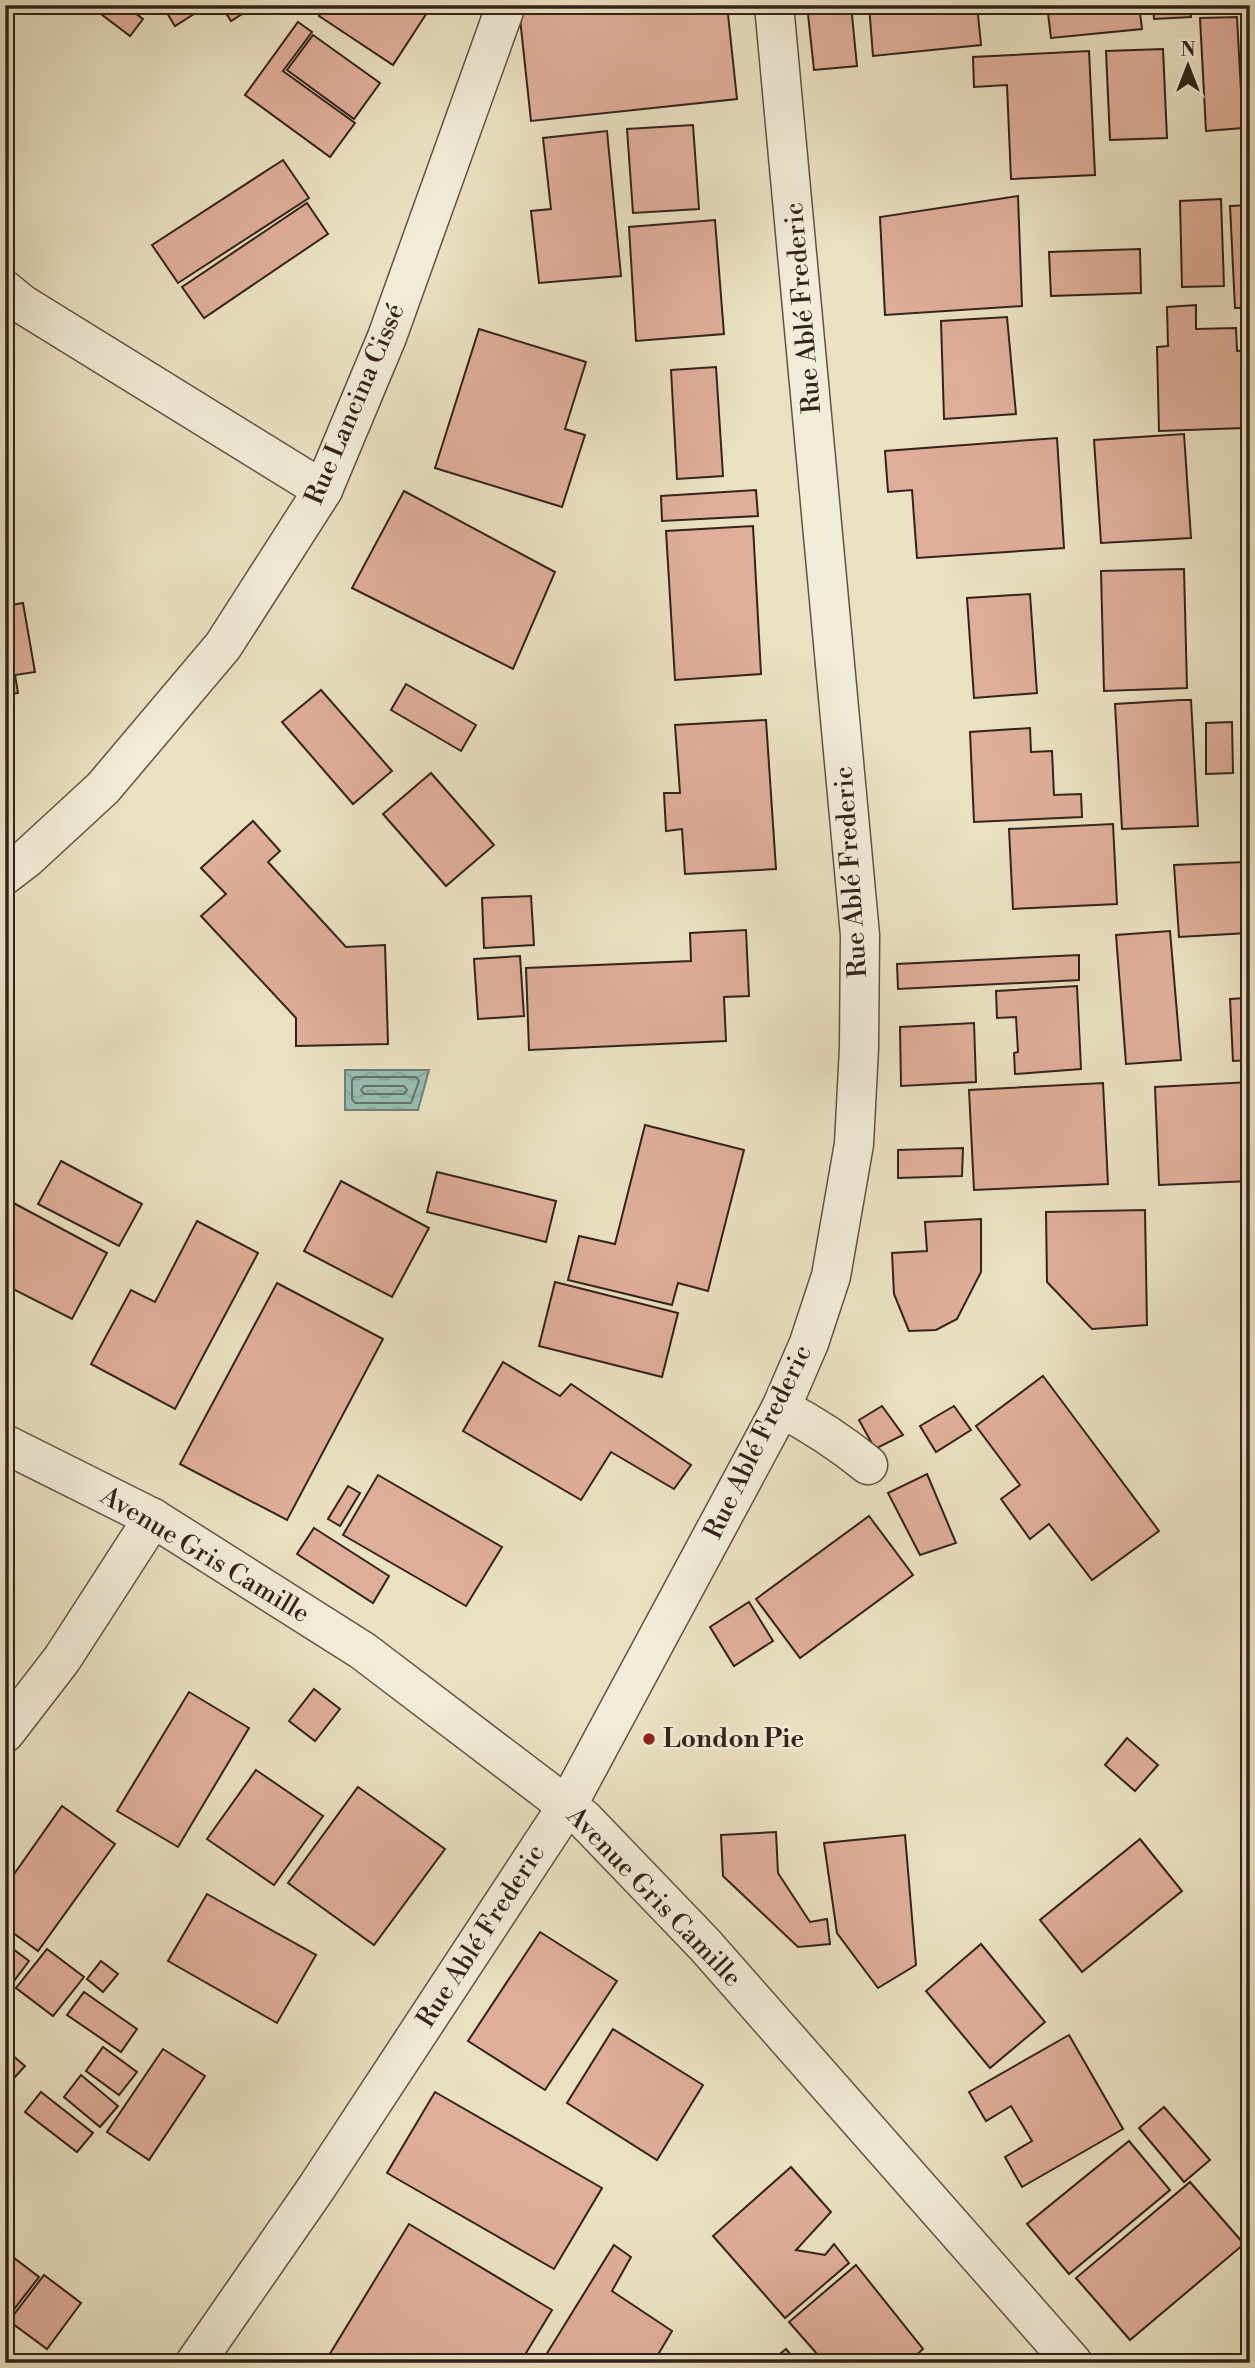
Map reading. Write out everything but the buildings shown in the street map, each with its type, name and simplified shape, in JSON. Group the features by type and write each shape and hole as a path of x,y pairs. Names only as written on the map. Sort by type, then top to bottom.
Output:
{"street":[{"name":"Rue Lancina Cissé","path":"5,875 103,788 223,646 323,489 387,337 506,5"},
{"name":"Rue Ablé Frederic","path":"195,2363 317,2187 567,1806 781,1408 809,1343 831,1276 854,1144 859,1048 860,935 774,5"},
{"path":"5,290 22,304 323,489"},
{"path":"781,1408 827,1435 868,1465"},
{"name":"Avenue Gris Camille","path":"5,1444 153,1518 363,1651 584,1819 705,1945 1073,2363"},
{"path":"5,1733 62,1659 153,1518"}],"water":[{"path":"345,1070 429,1070 418,1110 345,1110"}],"place":[{"name":"London Pie","path":"649,1739"}]}
